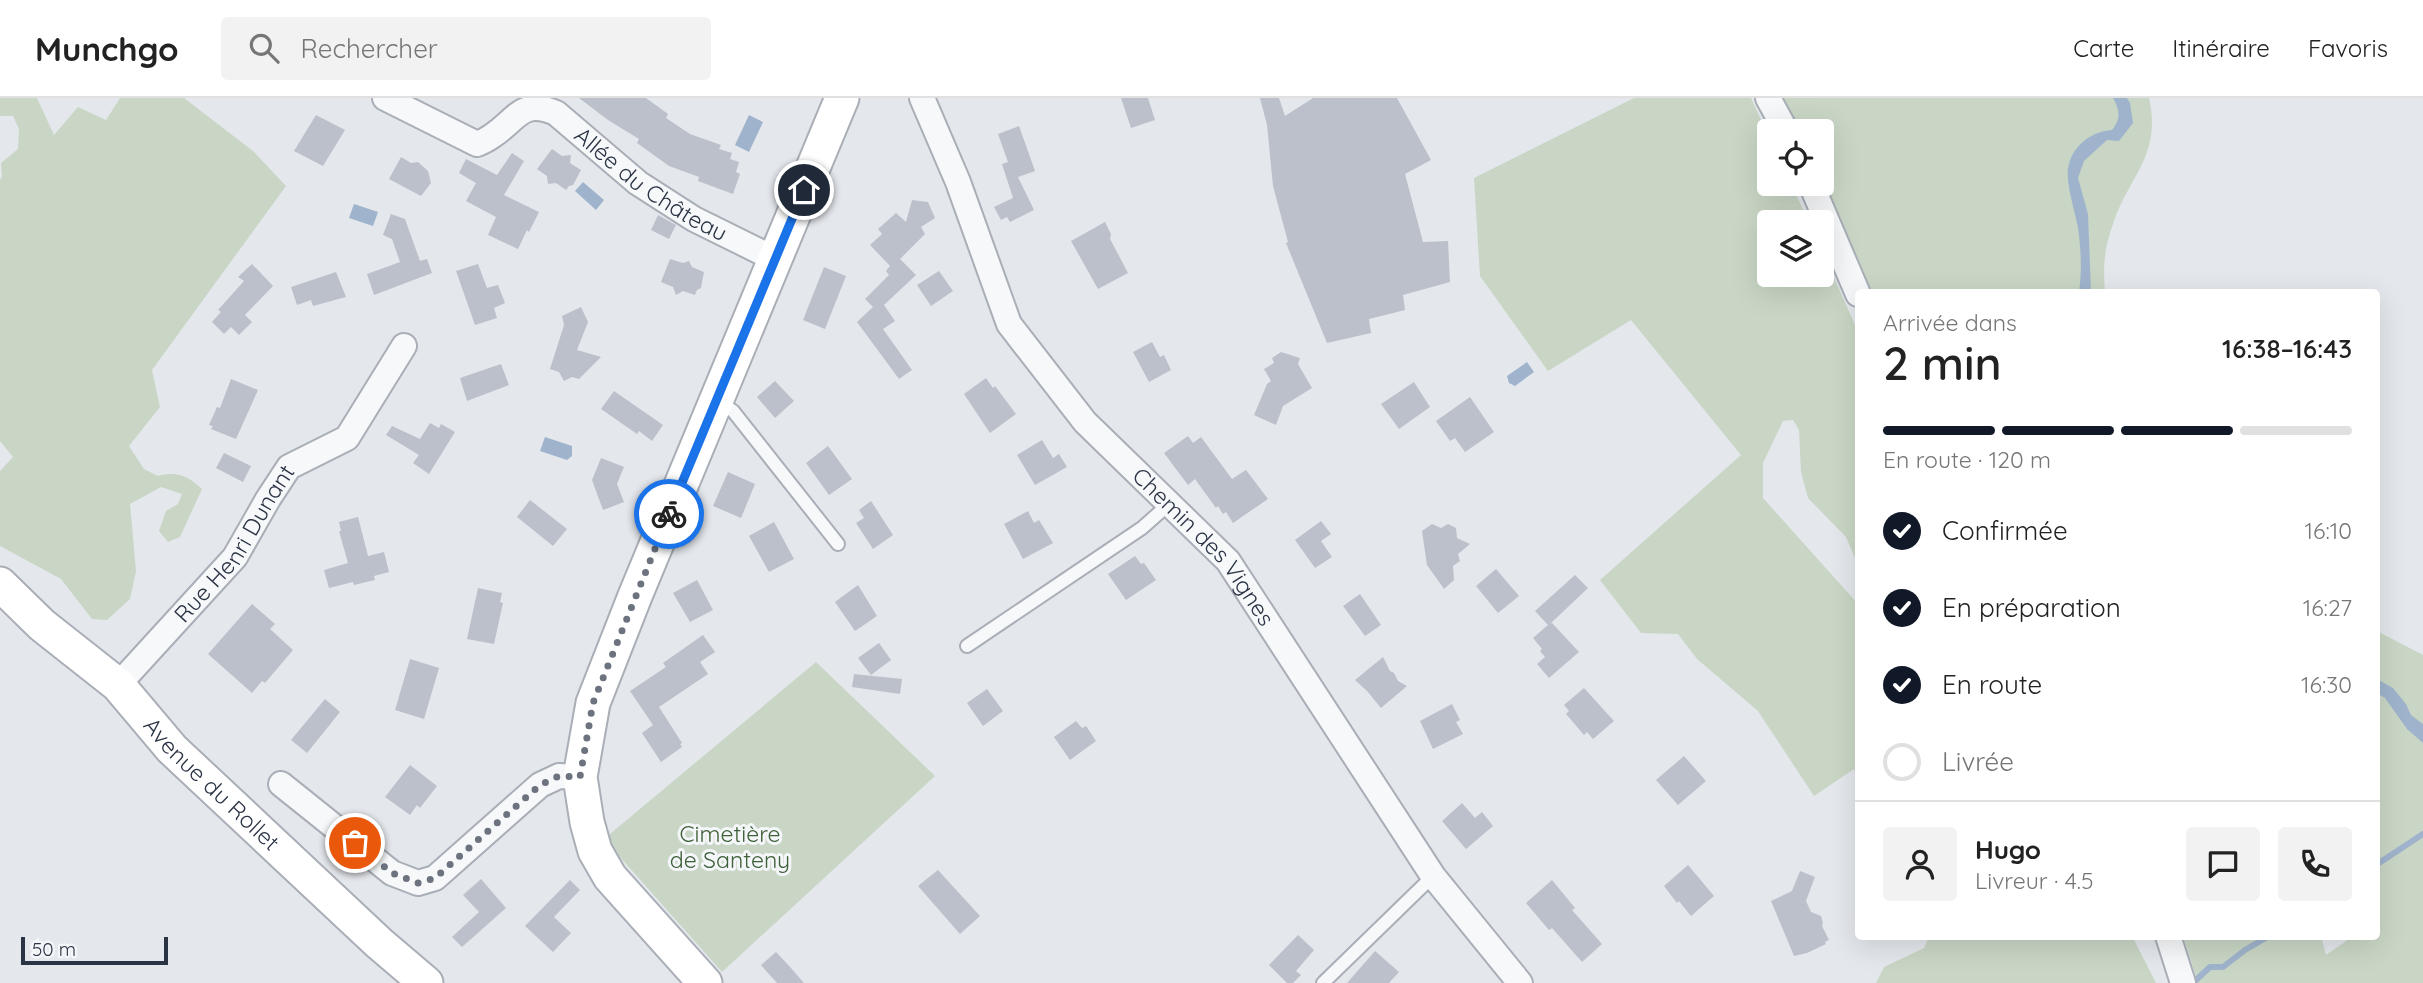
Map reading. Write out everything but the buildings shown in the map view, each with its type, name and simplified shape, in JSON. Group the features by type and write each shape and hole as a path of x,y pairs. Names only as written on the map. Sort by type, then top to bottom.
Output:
{"street":[{"name":"Allée du Château","path":"385,98 477,144 494,136 510,119 529,108 542,107 556,113 638,183 694,219 775,259"},
{"path":"705,983 610,877 595,851 580,777 593,703 842,98"},
{"name":"Chemin des Vignes","path":"922,98 958,182 1009,324 1085,422 1228,561 1433,876 1520,983"},
{"path":"1768,98 1779,119"},
{"path":"1816,196 1856,289"},
{"name":"Rue Henri Dunant","path":"118,685 235,557 289,467 347,438 404,346"},
{"name":"Avenue du Rollet","path":"0,584 42,625 118,685 172,749 379,943 426,983"},
{"path":"281,784 392,873 418,883 435,878 540,785 559,776 580,777"},
{"path":"2169,940 2183,983"}],"lane":[{"path":"717,400 733,411 838,544"},
{"path":"967,646 1142,528 1169,504"},
{"path":"1323,983 1433,876"}],"green space":[{"path":"0,98 37,98 54,135 78,107 106,120 120,98 184,98 253,151 286,186 152,370 160,407 129,446 144,469 158,476 182,476 202,489 180,537 168,542 159,531 166,511 178,504 182,494 161,487 130,504 136,571 130,599 107,620 92,619 61,579 0,546 0,471 13,457 0,441 0,180 1,163 18,149 19,129 13,116 0,116"},
{"path":"1634,98 1751,98 1761,119 1757,119 1757,196 1797,196 1803,210 1757,210 1757,287 1834,287 1834,277 1855,325 1855,558 1846,537 1808,498 1801,472 1799,430 1793,420 1783,421 1763,463 1763,498 1855,601 1855,773 1854,769 1814,796 1758,711 1697,659 1678,634 1641,633 1600,580 1741,455 1631,320 1548,371 1480,276 1474,178"},
{"path":"1775,98 2149,98 2152,118 2148,150 2110,233 2105,258 2105,289 1868,289 1827,196 1834,196 1834,119 1786,119"},
{"path":"2380,633 2423,655 2423,983 2198,983 2184,940 2322,940 2326,955 2348,940 2380,940"},
{"name":"Cimetière de Santeny","path":"816,662 935,776 722,972 604,839"},
{"path":"1927,940 2134,940 2156,983 1876,983 1884,967 1924,948"}],"water":[{"path":"2113,98 2127,98 2133,123 2119,141 2107,140 2084,161 2078,178 2088,214 2091,289 2079,289 2080,244 2069,186 2069,164 2075,150 2085,140 2112,130 2117,122 2117,107"},
{"path":"749,115 763,122 749,152 735,145"},
{"path":"583,182 604,200 596,210 575,191"},
{"path":"354,204 378,212 373,226 349,218"},
{"path":"1527,362 1534,372 1515,386 1509,383 1507,376"},
{"path":"545,437 572,446 572,456 567,460 540,451"},
{"path":"2380,681 2393,688 2411,715 2423,724 2423,743 2407,729 2380,695"}],"waterway":[{"path":"2380,862 2423,834"},
{"path":"2195,981 2210,967 2223,967 2262,940"}],"way so far":[{"path":"355,843 392,873 418,883 435,878 540,785 559,776 580,777 593,703 669,514"}],"route":[{"path":"669,514 804,190"}]}
